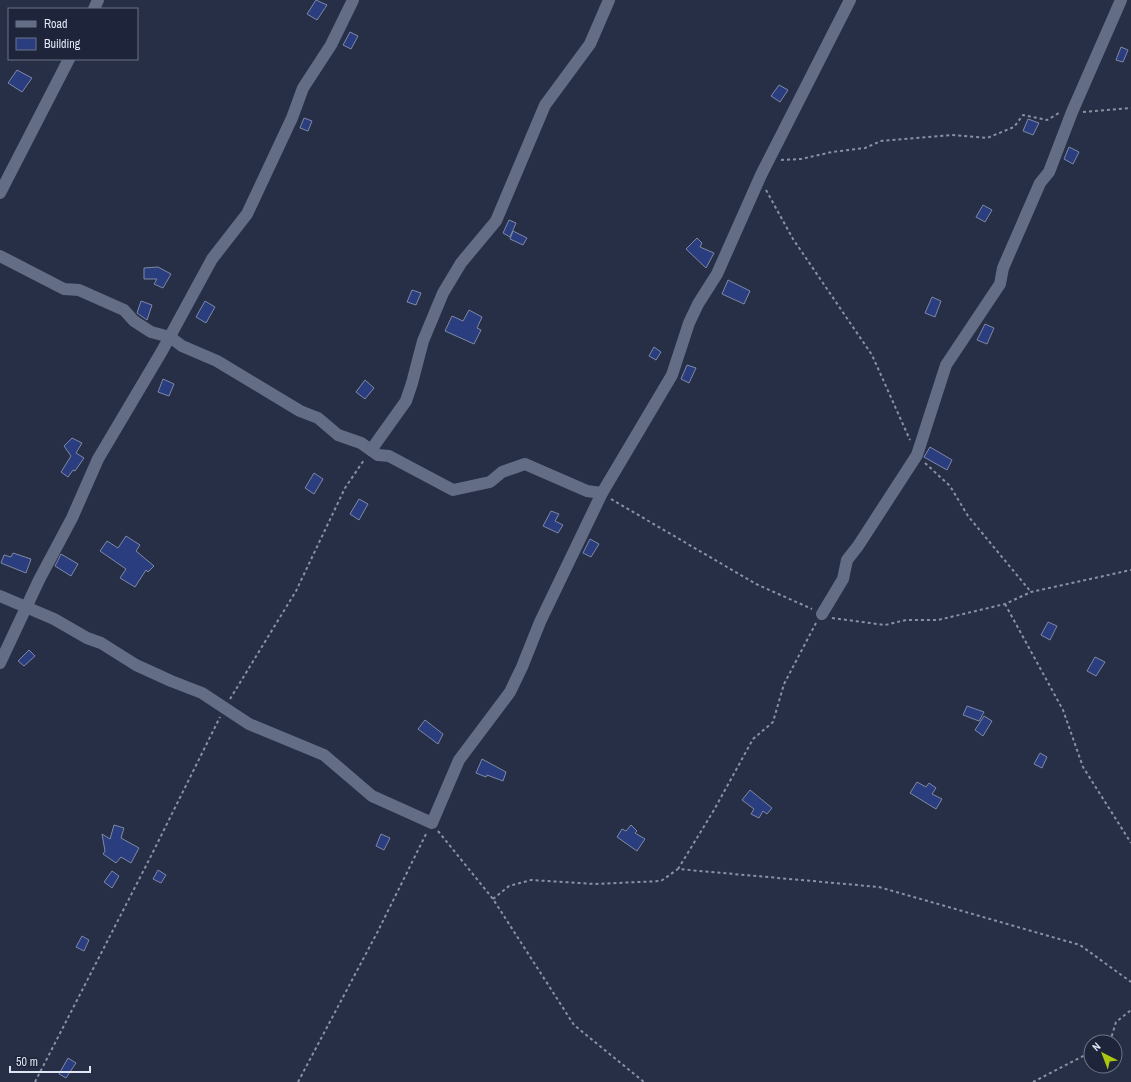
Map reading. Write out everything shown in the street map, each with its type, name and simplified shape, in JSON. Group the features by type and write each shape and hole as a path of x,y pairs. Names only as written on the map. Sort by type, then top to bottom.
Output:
{"street":[{"path":"0,663 26,607 72,518 98,459 170,337 212,259 247,214 292,118 303,88 331,45 352,0"},
{"path":"371,450 406,401 423,341 443,293 461,263 496,221 545,105 590,44 609,0"},
{"path":"0,596 101,643 136,665 202,693 249,724 324,755 372,796 432,823 460,760 510,692 540,622 602,493 672,375 695,311 717,274 761,175 850,0"},
{"path":"822,614 843,580 847,560 858,546 917,455 946,365 1000,284 1003,268 1040,183 1049,172 1072,112 1121,0"},
{"path":"0,194 68,60"},
{"path":"0,256 64,289 79,290 124,310 134,321 151,332 170,337 182,346 221,363 300,411 318,418 338,435 361,443 378,455 389,456 453,490 490,482 502,472 525,464 587,491 602,493"}],"path":[{"path":"768,161 801,159 832,152 865,148 881,141 951,135 987,138 1014,127 1023,115 1048,120 1066,109 1072,112 1131,108"},
{"path":"761,175 768,196 793,239 872,355 917,455 950,486 968,516 1031,592"},
{"path":"35,1082 150,858 224,708 296,591 345,488 371,450"},
{"path":"602,493 756,584 836,620 885,625 906,620 938,620 1005,604 1031,592 1131,570"},
{"path":"1005,604 1063,710 1083,767 1131,843"},
{"path":"493,899 509,886 531,880 595,884 661,881 678,869 714,810 753,738 773,722 784,684 822,614"},
{"path":"298,1082 378,931 432,823 493,899 574,1025 644,1082"},
{"path":"678,869 879,887 1080,945 1131,982"},
{"path":"1112,1034 1116,1022 1131,1010"},
{"path":"1033,1082 1083,1056"}],"building":[{"path":"316,0 327,5 317,20 307,14"},
{"path":"350,32 358,36 351,49 343,45"},
{"path":"1121,47 1128,50 1123,62 1116,60"},
{"path":"17,70 32,78 22,92 8,83"},
{"path":"779,85 788,90 780,102 771,96"},
{"path":"304,118 312,121 308,131 300,128"},
{"path":"1028,119 1039,123 1033,135 1023,131"},
{"path":"1069,147 1079,152 1073,164 1064,159"},
{"path":"983,205 992,210 985,222 976,217"},
{"path":"509,220 516,223 510,237 503,233"},
{"path":"513,231 527,238 523,245 510,239"},
{"path":"697,238 702,243 700,247 714,253 706,268 686,249"},
{"path":"158,267 171,274 163,288 154,284 157,279 144,279 144,268"},
{"path":"728,280 750,291 744,304 722,294"},
{"path":"412,290 421,293 416,305 407,302"},
{"path":"932,297 941,301 935,317 925,313"},
{"path":"141,301 152,305 147,320 137,313"},
{"path":"205,301 215,307 206,323 196,317"},
{"path":"469,310 482,317 477,328 481,330 474,344 445,331 452,316 463,321"},
{"path":"985,324 994,328 987,344 977,340"},
{"path":"654,347 661,352 656,360 649,356"},
{"path":"687,365 696,368 689,383 681,379"},
{"path":"163,379 174,384 169,396 158,392"},
{"path":"365,380 374,388 365,399 356,392"},
{"path":"72,438 82,443 76,453 84,458 75,471 73,470 68,477 61,472 71,456 64,446"},
{"path":"930,447 952,460 947,470 924,457"},
{"path":"314,473 323,479 314,494 305,488"},
{"path":"359,499 368,504 359,520 350,514"},
{"path":"551,511 559,514 555,521 563,525 558,533 543,526"},
{"path":"126,536 140,545 136,551 154,566 148,572 146,570 135,587 120,578 126,569 100,551 107,541 118,548"},
{"path":"590,539 599,544 591,557 583,553"},
{"path":"13,553 31,559 26,573 1,563 4,555 11,557"},
{"path":"61,554 78,564 71,576 55,566"},
{"path":"1048,622 1057,626 1050,640 1041,635"},
{"path":"29,650 35,656 24,666 18,661"},
{"path":"1095,657 1105,662 1096,676 1087,671"},
{"path":"967,706 984,712 979,721 963,715"},
{"path":"984,716 992,721 983,736 975,730"},
{"path":"425,720 443,734 438,744 418,729"},
{"path":"1040,753 1047,757 1042,768 1034,764"},
{"path":"482,759 506,772 503,781 487,775 486,777 476,773"},
{"path":"917,782 926,787 929,783 936,788 932,794 942,799 936,809 910,793"},
{"path":"750,790 772,808 767,814 763,811 759,818 751,814 754,809 742,800"},
{"path":"114,825 124,828 121,838 139,848 131,863 121,857 116,863 103,854 105,851 102,834 110,839"},
{"path":"631,825 637,831 635,833 645,839 637,851 617,837 622,829 626,831"},
{"path":"381,834 390,838 384,850 376,846"},
{"path":"158,870 166,875 161,883 153,879"},
{"path":"112,871 119,876 112,888 104,882"},
{"path":"82,936 89,940 84,951 76,947"},
{"path":"68,1058 76,1063 66,1078 59,1074"}]}
